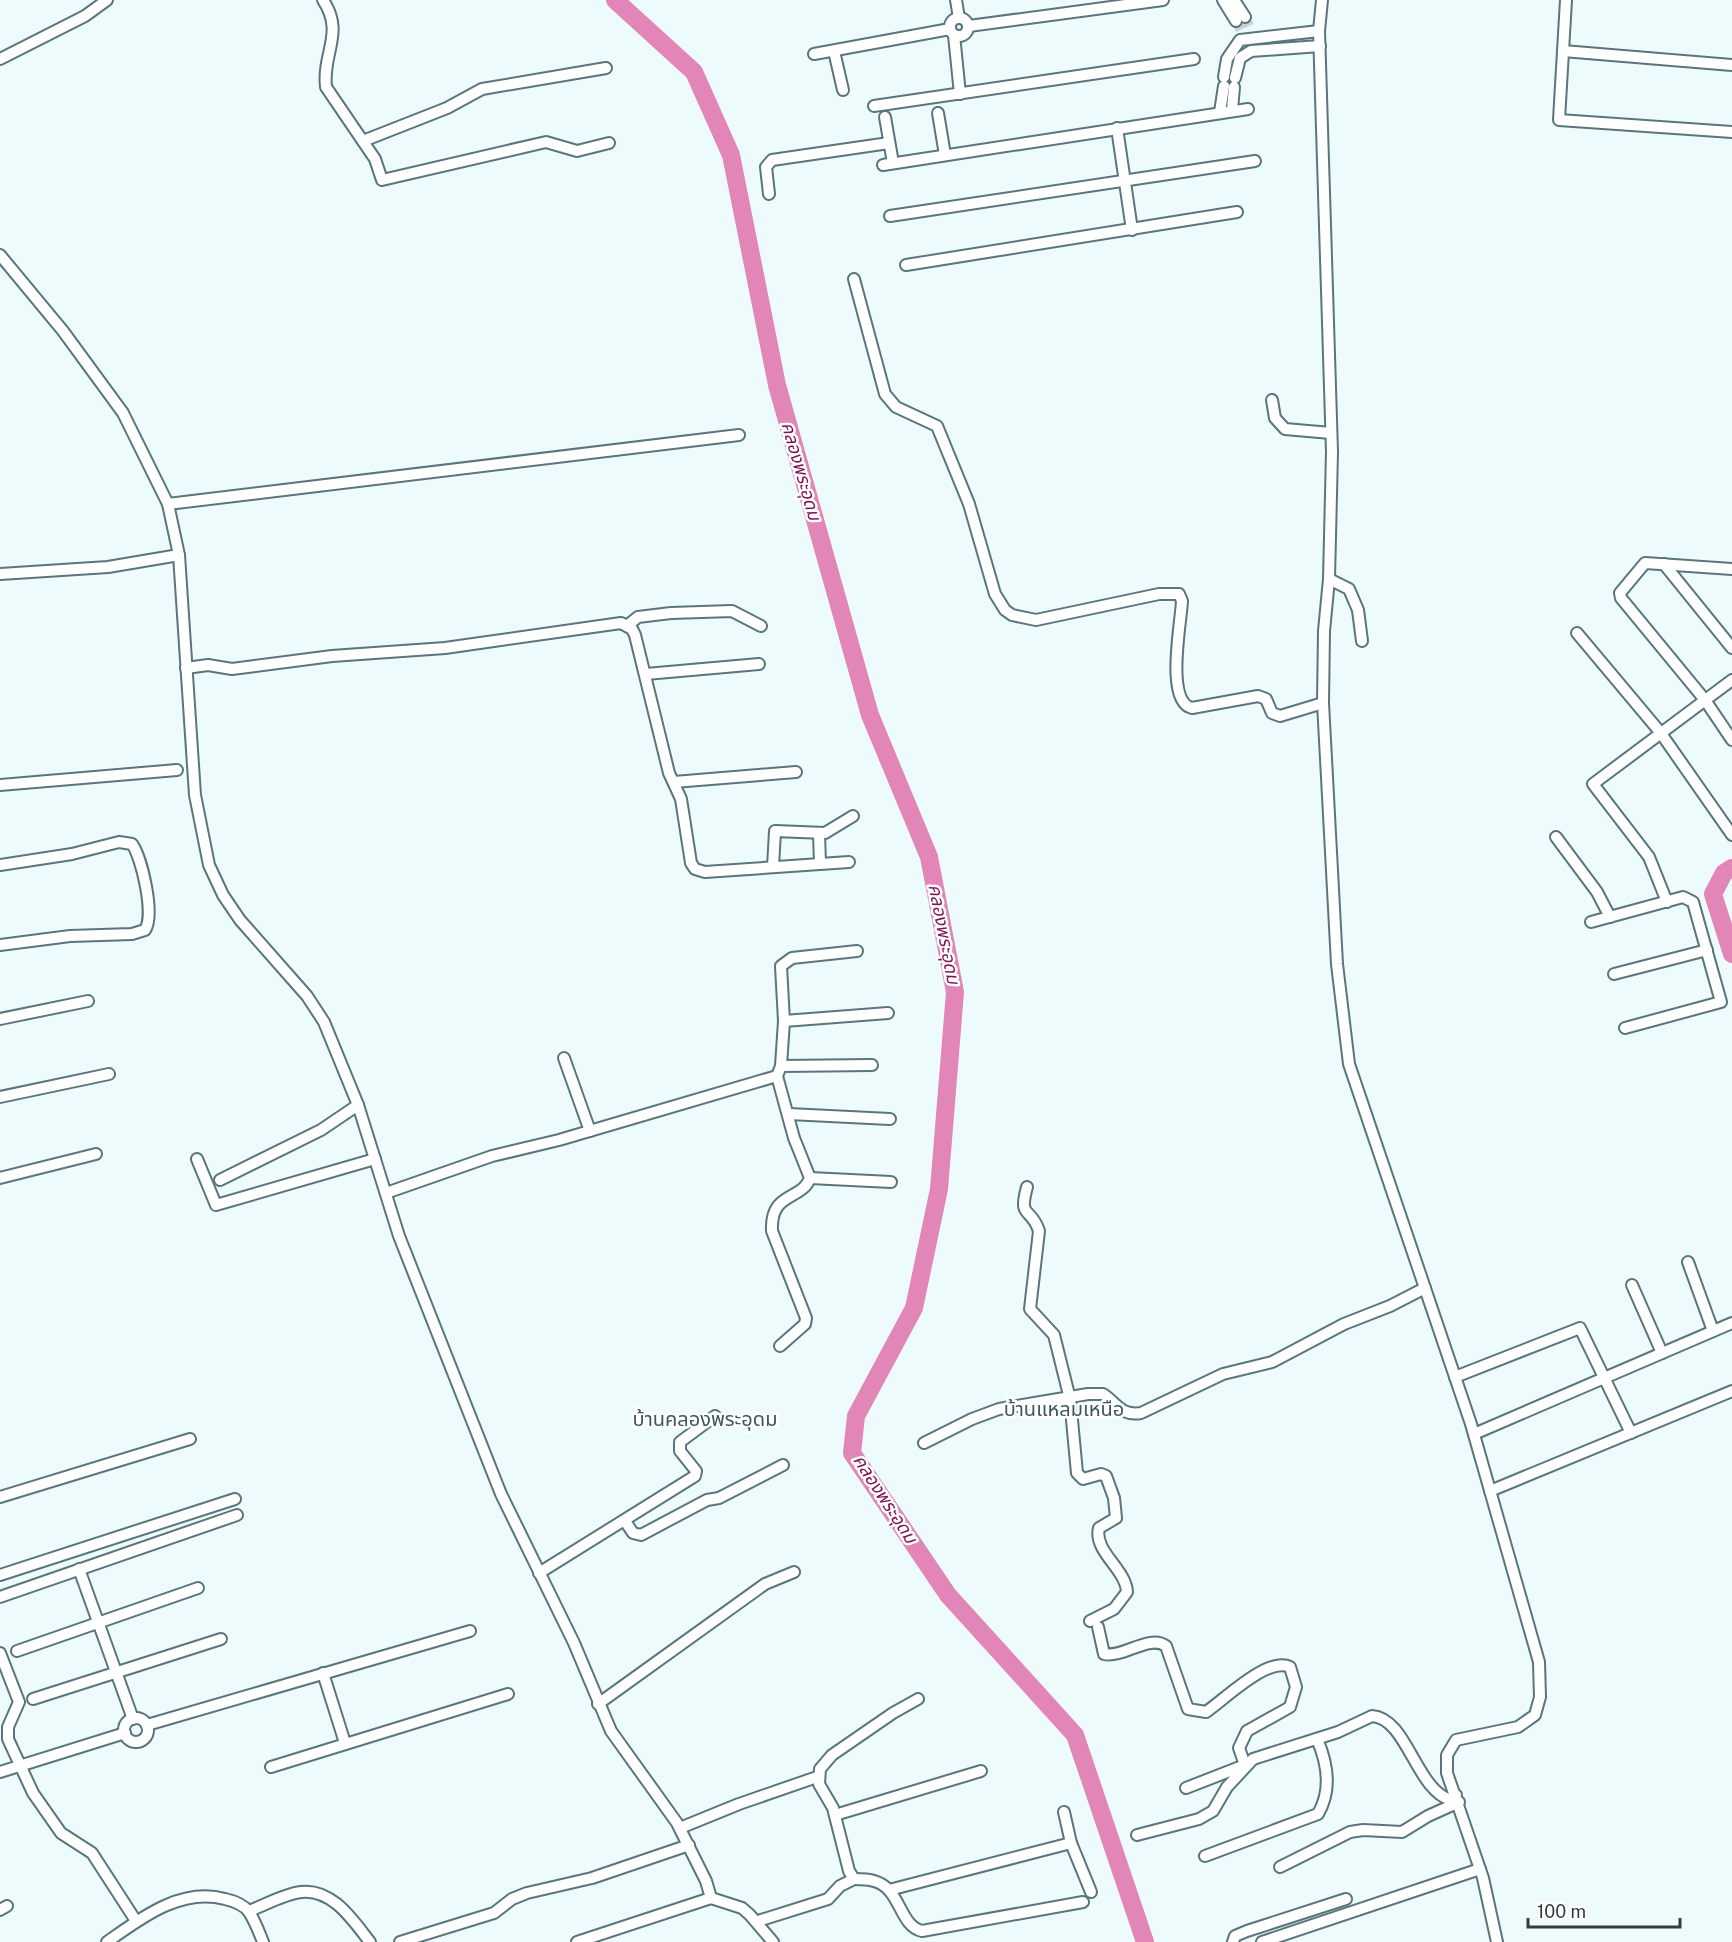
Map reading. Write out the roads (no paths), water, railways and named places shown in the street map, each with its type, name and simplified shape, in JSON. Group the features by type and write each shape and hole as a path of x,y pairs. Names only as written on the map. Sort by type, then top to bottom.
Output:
{"street":[{"path":"0,59 85,16 107,0"},
{"path":"323,0 334,29 324,72 326,87 375,159 382,180 546,142 577,151 609,143"},
{"path":"956,0 959,18"},
{"path":"969,26 1163,0"},
{"path":"1322,0 1319,31 1331,433 1329,579 1324,631 1323,703 1337,964 1349,1064 1474,1434 1539,1662 1540,1697 1535,1715 1518,1727 1456,1740 1447,1755 1447,1773 1480,1869 1497,1942"},
{"path":"1566,0 1559,120 1732,132"},
{"path":"1229,2 1240,19"},
{"path":"960,94 952,21 959,18 965,20 969,26"},
{"path":"814,54 952,32 964,35 969,26"},
{"path":"1226,111 1229,82 1227,59 1233,46 1248,34 1319,31"},
{"path":"1248,34 1255,51"},
{"path":"1229,82 1240,58 1255,51 1320,46"},
{"path":"834,51 843,90"},
{"path":"1563,51 1732,65"},
{"path":"874,106 1194,58"},
{"path":"363,141 447,108 482,89 606,68"},
{"path":"885,117 889,143 888,164 1248,109"},
{"path":"938,113 945,155"},
{"path":"1117,128 1132,230"},
{"path":"769,194 766,167 772,160 889,143"},
{"path":"890,216 1255,161"},
{"path":"906,265 1237,213"},
{"path":"0,255 69,338 123,413 168,504 179,555 195,795 209,865 223,895 240,920 307,996 324,1022 358,1105 399,1236 501,1494 574,1643 611,1731 680,1828 706,1881 711,1898"},
{"path":"854,279 885,394 896,407 937,426 969,504 995,594 1005,610 1012,615 1036,620 1159,594 1179,594 1182,601 1176,652 1180,700 1185,706 1192,708 1258,696 1266,699 1272,713 1280,716 1323,703"},
{"path":"1272,400 1275,418 1285,429 1331,433"},
{"path":"168,504 739,435"},
{"path":"0,574 108,567 179,555"},
{"path":"1732,569 1664,564 1641,565 1623,587 1621,598 1705,700 1732,740"},
{"path":"1664,564 1732,648"},
{"path":"1329,579 1349,589 1358,610 1362,641"},
{"path":"628,625 638,617 732,612 761,626"},
{"path":"186,668 208,665 232,669 332,656 445,648 621,623 628,625 635,635 674,782 681,799 691,863 695,869 705,872 849,862"},
{"path":"1577,633 1660,732 1732,835"},
{"path":"646,674 759,664"},
{"path":"1667,902 1650,857 1593,784 1732,680"},
{"path":"0,785 177,770"},
{"path":"674,782 796,772"},
{"path":"773,867 775,831 819,834 834,829 853,816"},
{"path":"819,834 820,863"},
{"path":"1556,837 1597,892 1610,917"},
{"path":"0,865 72,854 126,842 132,844 142,862 149,920 145,930 132,934 70,936 0,945"},
{"path":"1591,922 1683,897 1693,902 1721,1002 1625,1028"},
{"path":"1614,974 1707,950"},
{"path":"780,1346 805,1324 806,1318 772,1231 772,1216 778,1204 808,1185 810,1178 794,1138 779,1071 784,1021 780,972 783,963 792,958 857,951"},
{"path":"0,1019 88,1001"},
{"path":"784,1021 888,1013"},
{"path":"564,1058 590,1131"},
{"path":"386,1193 492,1156 590,1131 779,1071 872,1065"},
{"path":"0,1097 109,1074"},
{"path":"220,1180 321,1130 358,1105"},
{"path":"789,1114 890,1119"},
{"path":"0,1178 96,1154"},
{"path":"197,1159 216,1205 375,1159"},
{"path":"810,1178 891,1182"},
{"path":"1028,1186 1023,1206 1025,1213 1036,1221 1039,1231 1030,1309 1054,1335 1070,1399 1077,1473 1083,1479 1104,1474 1109,1482 1116,1518 1099,1528 1098,1533 1103,1548 1127,1588 1127,1592 1114,1609 1094,1624 1104,1654 1117,1655 1152,1643 1166,1646 1188,1709 1195,1712 1206,1712 1266,1668 1278,1664 1290,1667 1296,1687 1290,1707 1247,1731 1239,1748 1245,1765"},
{"path":"1688,1262 1713,1331"},
{"path":"1632,1285 1662,1353"},
{"path":"924,1443 972,1419 999,1409 1070,1399 1088,1394 1103,1394 1120,1410 1130,1415 1141,1413 1223,1374 1272,1362 1344,1324 1390,1306 1425,1288"},
{"path":"1474,1434 1732,1323"},
{"path":"1455,1377 1580,1328 1631,1433"},
{"path":"1490,1491 1732,1391"},
{"path":"539,1573 695,1476 696,1471 680,1451 680,1442 715,1416"},
{"path":"2,1492 190,1439"},
{"path":"625,1521 633,1533 641,1535 706,1500 719,1498 783,1465"},
{"path":"0,1575 235,1499"},
{"path":"0,1596 237,1515"},
{"path":"79,1569 133,1719"},
{"path":"598,1704 765,1584 794,1572"},
{"path":"16,1651 198,1588"},
{"path":"147,1725 470,1631"},
{"path":"33,1699 221,1639"},
{"path":"0,1653 19,1702 8,1728 8,1739 19,1766 33,1793 61,1833 92,1853 136,1921"},
{"path":"322,1673 345,1743"},
{"path":"271,1767 508,1694"},
{"path":"854,1879 849,1871 835,1815 817,1778 820,1769 832,1755 893,1713 918,1699"},
{"path":"1186,1788 1245,1765 1267,1753 1317,1739 1376,1716 1390,1725 1436,1794 1451,1800 1457,1799"},
{"path":"133,1719 141,1719 147,1725 146,1737 139,1742 129,1739 125,1733 125,1726 133,1719"},
{"path":"0,1772 125,1733"},
{"path":"1205,1856 1318,1814 1324,1800 1327,1765 1317,1739"},
{"path":"1137,1835 1199,1819 1213,1811 1227,1787 1245,1765"},
{"path":"835,1815 981,1771"},
{"path":"680,1828 739,1804 817,1778"},
{"path":"1280,1867 1350,1832 1363,1830 1402,1832 1457,1799"},
{"path":"1064,1812 1071,1843 1091,1892"},
{"path":"889,1890 1071,1843"},
{"path":"400,1942 494,1913 512,1899 527,1893 592,1878 688,1845"},
{"path":"1262,1942 1480,1869"},
{"path":"758,1921 828,1899 840,1886 854,1879 874,1881 889,1890 907,1920 922,1931 1083,1902"},
{"path":"249,1911 300,1892 317,1894 343,1908 370,1942"},
{"path":"107,1942 136,1921 173,1902 193,1897 216,1896 236,1902 249,1911 263,1942"},
{"path":"577,1942 711,1898 742,1908 758,1921 773,1942"},
{"path":"1233,1942 1235,1936 1247,1930 1346,1899"}],"waterway":[{"name":"คลองพระอุดม","path":"615,0 694,72 731,155 777,385 870,715 929,857 955,992 939,1189 914,1308 856,1416 852,1453 948,1595 1075,1735 1145,1942"},
{"path":"1732,868 1724,873 1713,894 1732,954"}],"tunnel":[{"path":"1245,17 1250,28"},
{"path":"1236,21 1242,32"}],"district":[{"name":"บ้านแหลมเหนือ","path":"1064,1409"},
{"name":"บ้านคลองพระอุดม","path":"705,1419"}]}
